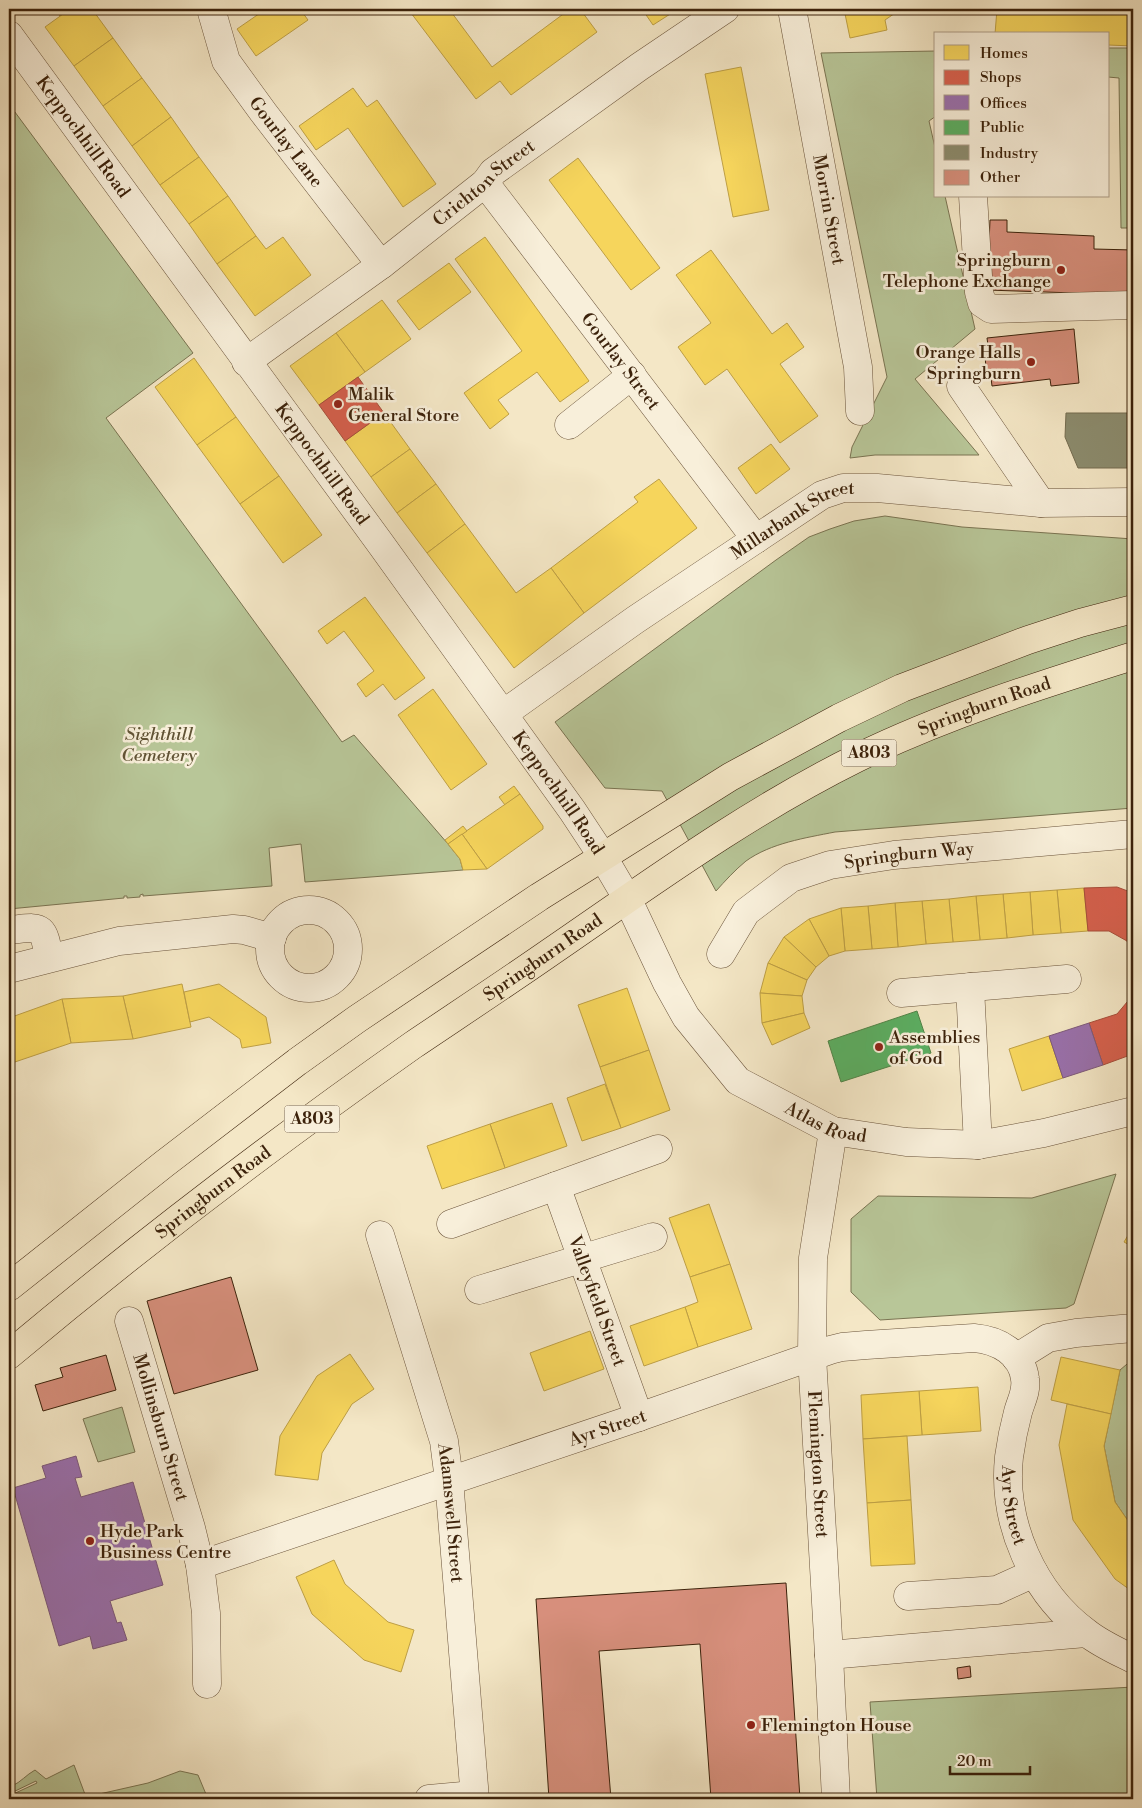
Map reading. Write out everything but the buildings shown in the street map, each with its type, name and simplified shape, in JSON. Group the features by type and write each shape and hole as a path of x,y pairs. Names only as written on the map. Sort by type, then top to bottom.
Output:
{"main road":[{"name":"A803","path":"9,1287 164,1164 297,1062 357,1019 539,897 730,777 784,746 910,685 1028,640 1080,623 1133,609"},
{"name":"Springburn Road","path":"9,1355 118,1265 219,1187 412,1046 627,898 737,826 814,780 914,732 990,703 1133,656"}],"street":[{"name":"Gourlay Lane","path":"211,9 226,61 381,265"},
{"name":"Crichton Street","path":"246,362 381,265 485,184 493,172 639,67 725,9"},
{"name":"Morrin Street","path":"792,9 858,367 860,412"},
{"name":"Keppochhill Road","path":"9,35 572,810 627,898"},
{"name":"Gourlay Street","path":"485,184 756,539"},
{"path":"973,198 979,292 982,303 991,309 1133,305"},
{"path":"569,426 632,375"},
{"path":"960,386 1041,503"},
{"name":"Millarbank Street","path":"503,714 635,620 822,495 843,488 877,488 1041,503 1133,502"},
{"name":"Springburn Way","path":"721,954 746,912 790,878 830,865 894,855 1133,834"},
{"name":"Atlas Road","path":"627,898 656,961 682,1009 738,1081 833,1131 906,1142 978,1145 1044,1133 1133,1111"},
{"path":"9,930 32,928 40,930 45,935 49,958"},
{"path":"9,969 119,941 233,929 272,938"},
{"path":"901,993 1067,979"},
{"path":"970,987 978,1145"},
{"name":"Flemington Street","path":"833,1131 813,1258 812,1356 830,1655 836,1799"},
{"path":"451,1224 658,1149"},
{"name":"Valleyfield Street","path":"556,1186 639,1417"},
{"name":"Adamswell Street","path":"380,1235 444,1441 449,1480 474,1797"},
{"path":"479,1290 653,1237"},
{"name":"Mollinsburn Street","path":"129,1320 191,1528 200,1565 206,1614 207,1684"},
{"path":"1016,1358 1048,1338 1076,1333 1133,1328"},
{"name":"Ayr Street","path":"200,1565 842,1347 974,1338 983,1339 1009,1350 1023,1369 1026,1380 1011,1440 1008,1492 1012,1519 1020,1544 1034,1574 1050,1597 1086,1633 1110,1648 1133,1659"},
{"path":"908,1596 997,1590 1034,1574"},
{"path":"830,1655 1086,1633"},
{"path":"429,1799 474,1797"}],"green space":[{"path":"1110,48 1133,48 1133,228 1121,228 1119,78 1110,77"},
{"path":"934,51 934,117 929,121 934,143 934,198 945,198 975,329 915,379 979,455 875,455 850,458 852,447 887,377 821,53"},
{"name":"Sighthill Cemetery","path":"9,104 193,353 106,418 342,742 354,735 448,844 460,859 463,870 305,882 301,844 269,848 272,886 143,896 143,894 140,897 127,898 127,896 124,896 124,898 9,909"},
{"path":"885,516 962,527 1133,539 1133,808 835,832 777,845 766,850 746,861 716,891 662,791 605,788 555,722 809,537 854,521"},
{"path":"1116,1174 1074,1304 1066,1308 880,1320 851,1292 851,1219 878,1196 1032,1198"},
{"path":"1133,1359 1133,1528 1115,1502 1104,1446 1120,1370"},
{"path":"122,1407 135,1452 98,1462 83,1419"},
{"path":"1133,1687 1133,1799 877,1799 870,1702"},
{"path":"74,1765 86,1797 148,1783 180,1771 198,1775 208,1799 9,1799 9,1796 37,1783 36,1781 9,1794 9,1785 12,1786 35,1770 46,1779"}],"place":[{"name":"Springburn Telephone Exchange","path":"1061,270"},
{"name":"Orange Halls Springburn","path":"1031,362"},
{"name":"Malik General Store","path":"338,404"},
{"name":"Assemblies of God","path":"879,1047"},
{"name":"Hyde Park Business Centre","path":"90,1541"},
{"name":"Flemington House","path":"751,1725"}]}
